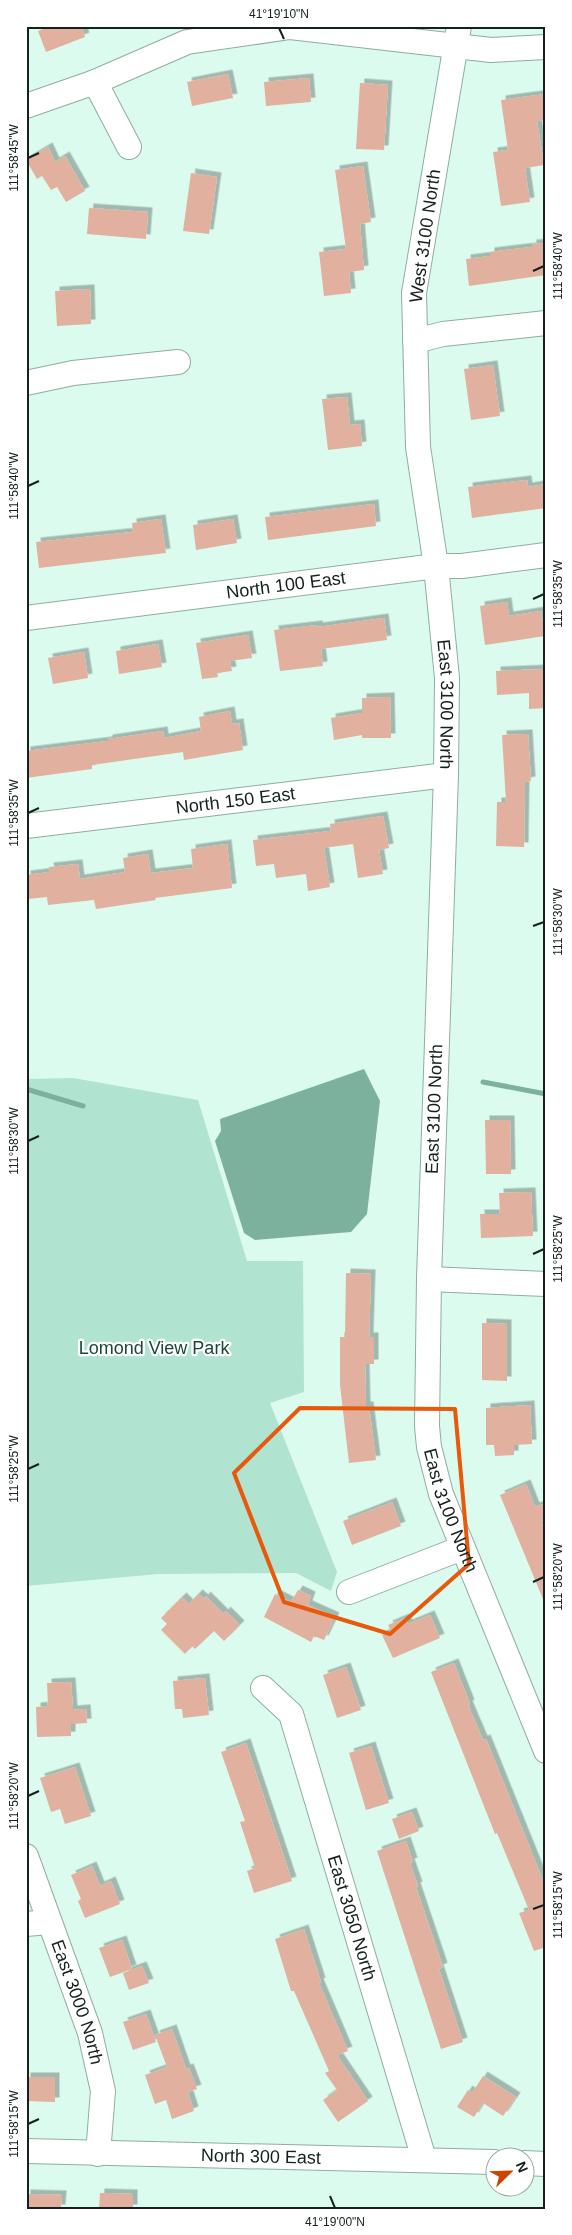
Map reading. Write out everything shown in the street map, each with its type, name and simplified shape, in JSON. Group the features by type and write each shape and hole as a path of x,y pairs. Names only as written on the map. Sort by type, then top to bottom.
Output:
{"street":[{"path":"26,106 95,82 187,42 290,27 457,36 491,50 546,47"},
{"name":"West 3100 North","path":"418,447 414,293 457,36"},
{"path":"95,82 130,147"},
{"path":"415,341 443,334 546,323"},
{"path":"26,383 73,373 178,362"},
{"name":"East 3100 North","path":"418,447 436,566 446,678 446,775 428,1279 426,1376 429,1447 441,1494 462,1548 541,1726 546,1751"},
{"name":"North 100 East","path":"26,618 436,566 462,566 546,555"},
{"name":"North 150 East","path":"26,826 446,775"},
{"path":"428,1279 546,1284"},
{"path":"349,1592 462,1548"},
{"name":"East 3050 North","path":"263,1688 291,1714 424,2159"},
{"name":"East 3000 North","path":"26,1856 37,1923 90,2033 103,2091 98,2154"},
{"name":"North 300 East","path":"26,2152 484,2162"}],"highlighted area":[{"path":"300,1408 455,1409 469,1564 390,1634 284,1602 234,1473"}],"green space":[{"name":"Lomond View Park","path":"73,1078 198,1100 247,1261 303,1261 304,1392 270,1403 337,1572 331,1591 296,1573 158,1574 26,1586 26,1079"}],"shaded area":[{"path":"364,1069 380,1101 367,1214 351,1232 255,1240 244,1233 215,1141 221,1131 220,1119"}],"building":[{"path":"50,26 81,26 85,37 46,52 38,31"},
{"path":"228,74 233,98 192,106 187,82"},
{"path":"309,78 311,102 266,106 264,82"},
{"path":"360,83 388,85 384,150 356,149"},
{"path":"546,94 546,120 537,121 544,165 525,168 530,202 501,206 493,152 508,150 501,100"},
{"path":"48,147 55,162 65,156 85,191 66,202 57,187 51,190 42,176 37,179 26,160"},
{"path":"363,166 371,222 360,224 364,270 349,272 351,293 324,296 319,252 346,249 335,170"},
{"path":"191,173 217,177 209,234 183,231"},
{"path":"89,208 148,212 146,239 87,234"},
{"path":"546,243 546,275 469,286 466,259 490,256 490,252 532,247 532,244"},
{"path":"90,289 91,324 57,326 55,291"},
{"path":"493,365 500,416 471,420 464,369"},
{"path":"347,397 350,425 360,424 362,446 328,450 322,399"},
{"path":"527,480 528,487 546,484 546,508 472,518 468,487"},
{"path":"374,504 376,526 268,540 265,517"},
{"path":"161,519 166,553 39,568 36,542 133,532 132,523"},
{"path":"233,519 237,543 196,550 193,525"},
{"path":"507,602 509,616 541,611 545,636 485,645 480,606"},
{"path":"384,618 387,640 321,649 323,666 280,671 274,630 318,625 318,627"},
{"path":"248,635 252,658 230,661 232,671 217,673 218,677 202,679 196,643"},
{"path":"158,644 162,667 119,674 116,651"},
{"path":"84,652 88,678 53,684 48,658"},
{"path":"546,669 546,708 529,709 529,693 497,695 496,671"},
{"path":"390,697 391,738 362,738 362,735 334,740 331,718 362,713 362,698"},
{"path":"230,711 232,724 239,723 243,750 184,760 183,752 92,765 92,769 26,778 26,751 108,741 108,739 163,731 164,738 201,731 199,717"},
{"path":"528,734 531,781 525,782 524,847 496,846 497,802 506,802 502,735"},
{"path":"383,816 389,848 379,850 383,874 358,878 353,844 324,848 330,887 308,891 306,874 276,878 274,864 256,866 253,840 331,831 330,824"},
{"path":"227,844 232,888 155,898 156,900 96,909 94,900 48,905 47,897 28,899 26,875 50,872 49,867 78,864 80,879 125,872 123,858 148,854 151,873 193,868 191,849"},
{"path":"485,1120 510,1120 511,1174 486,1174"},
{"path":"531,1192 533,1236 481,1238 480,1214 500,1214 499,1193"},
{"path":"346,1273 371,1274 369,1337 374,1337 374,1364 365,1364 366,1406 369,1406 376,1460 349,1463 340,1385 340,1337 345,1337"},
{"path":"482,1323 507,1324 507,1381 482,1380"},
{"path":"530,1405 532,1444 514,1445 514,1455 495,1456 494,1445 486,1445 486,1408"},
{"path":"526,1484 535,1507 546,1503 546,1519 541,1521 546,1534 545,1604 500,1495"},
{"path":"392,1502 401,1526 352,1545 343,1521"},
{"path":"298,1590 311,1596 308,1605 335,1617 324,1640 314,1636 311,1642 264,1617 275,1594 291,1602"},
{"path":"198,1594 204,1599 206,1596 224,1614 226,1611 240,1625 224,1641 214,1631 195,1649 192,1646 185,1654 161,1630 167,1624 161,1618 182,1597 189,1604"},
{"path":"430,1615 440,1638 393,1658 382,1635 391,1631 388,1625 405,1618 408,1624"},
{"path":"454,1663 470,1704 468,1705 483,1740 486,1739 546,1888 546,1947 534,1951 519,1913 529,1910 497,1833 495,1834 431,1672"},
{"path":"346,1667 361,1710 337,1718 323,1675"},
{"path":"205,1678 209,1715 183,1718 182,1709 175,1709 173,1681"},
{"path":"71,1682 73,1710 86,1709 87,1723 71,1724 71,1736 37,1737 36,1707 48,1706 47,1683"},
{"path":"246,1743 292,1881 254,1893 247,1871 255,1868 240,1822 245,1821 221,1752"},
{"path":"371,1746 389,1803 366,1810 349,1753"},
{"path":"75,1767 91,1816 65,1824 60,1809 51,1812 40,1778"},
{"path":"412,1812 419,1831 399,1839 392,1819"},
{"path":"406,1841 413,1862 410,1863 418,1886 416,1887 443,1967 439,1969 463,2042 441,2049 377,1851"},
{"path":"92,1866 100,1886 111,1881 120,1904 85,1918 78,1901 81,1899 71,1875"},
{"path":"304,1929 321,1982 319,1983 348,2051 337,2055 368,2101 338,2122 323,2100 337,2090 325,2073 329,2071 294,1991 291,1991 275,1939"},
{"path":"122,1940 132,1969 110,1977 99,1948"},
{"path":"142,1966 149,1983 129,1990 123,1973"},
{"path":"146,2014 156,2042 133,2050 123,2022"},
{"path":"172,2029 186,2069 189,2068 197,2089 188,2092 194,2111 172,2119 166,2100 155,2104 145,2075 167,2067 155,2035"},
{"path":"483,2076 516,2097 503,2116 483,2103 474,2117 457,2107 468,2090 472,2093"},
{"path":"26,2077 55,2077 55,2102 26,2101"},
{"path":"100,2193 133,2194 133,2209 99,2209"},
{"path":"26,2194 62,2195 61,2209 26,2209"}],"waterway":[{"path":"483,1082 546,1094"},
{"path":"26,1089 83,1106"}]}
